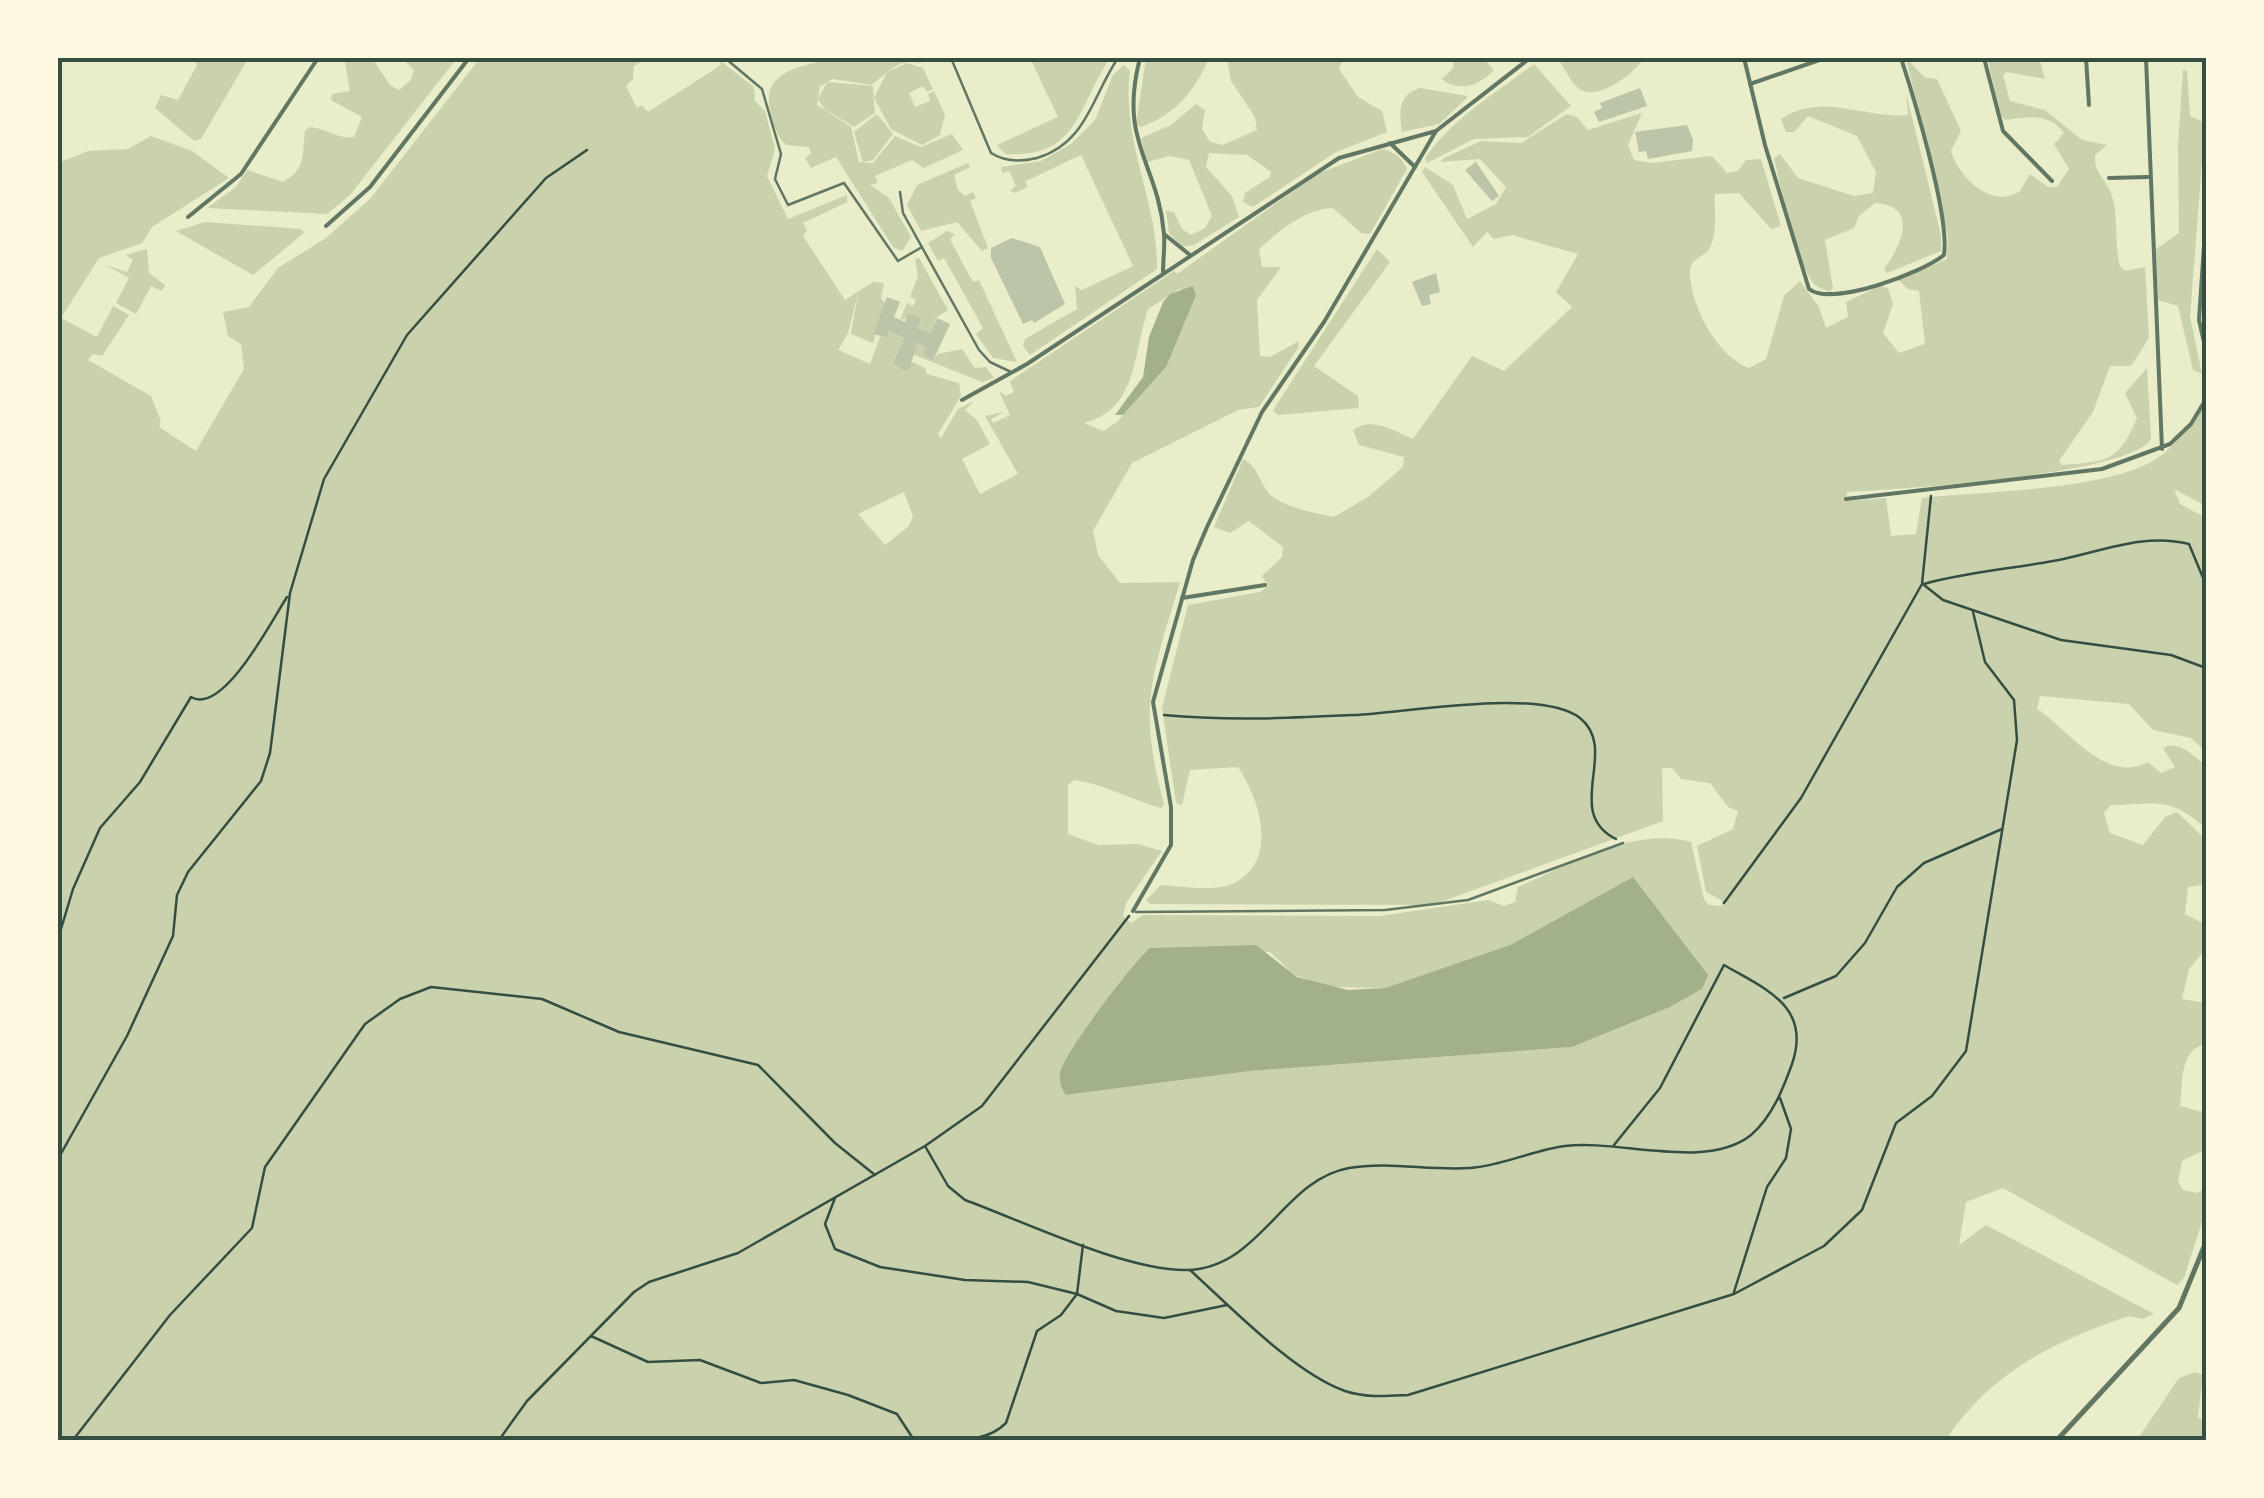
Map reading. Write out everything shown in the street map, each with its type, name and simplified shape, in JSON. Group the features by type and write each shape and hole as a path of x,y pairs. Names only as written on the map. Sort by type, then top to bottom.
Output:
{"street":[{"path":"188,217 240,174 318,58"},
{"path":"326,226 370,187 469,58"},
{"path":"1140,58 1133,93 1134,132 1164,234 1164,273"},
{"path":"1133,911 1166,858 1172,831 1152,714 1154,690 1198,548 1262,412 1324,322 1436,132 1530,58"},
{"path":"1744,58 1809,289 1815,294 1846,295 1939,259 1945,250 1902,58"},
{"path":"1750,84 1825,58"},
{"path":"1984,58 2002,131 2052,181"},
{"path":"2086,58 2090,105"},
{"path":"2146,58 2162,449"},
{"path":"962,400 1012,372 1340,158 1436,132"},
{"path":"1388,142 1415,167"},
{"path":"2109,178 2148,176"},
{"path":"2206,216 2199,320 2206,351"},
{"path":"1164,234 1190,255"},
{"path":"1846,499 2102,470 2162,449 2182,435 2206,399"},
{"path":"1182,598 1265,585"},
{"path":"2057,1440 2179,1308 2206,1242"}],"lane":[{"path":"725,58 762,89 781,154 774,179 788,206 844,183 898,261 922,247"},
{"path":"951,58 991,153 1011,160 1043,156 1074,136 1118,58"},
{"path":"900,192 900,207 984,357 1012,372"},
{"path":"1133,911 1386,910 1468,900 1623,843"}],"path":[{"path":"58,1160 127,1036 173,936 177,895 188,872 260,781 270,753 290,593 324,479 407,335 546,178 587,150"},
{"path":"1724,902 1801,798 1922,584 1932,489"},
{"path":"1922,584 2089,555 2123,543 2170,539 2189,544 2206,585"},
{"path":"1922,584 1942,600 2020,623 2061,640 2171,655 2206,668"},
{"path":"58,939 73,889 100,828 161,752 191,697 198,702 226,688 290,593"},
{"path":"1190,1270 1294,1359 1343,1390 1372,1396 1408,1395 1734,1294 1824,1246 1862,1210 1896,1123 1932,1096 1966,1051 2017,740 2014,700 1986,662 1973,612"},
{"path":"1152,714 1214,720 1359,715 1478,704 1562,708 1582,720 1593,737 1590,808 1604,833 1623,843"},
{"path":"1782,998 1836,976 1865,944 1897,887 1924,863 2004,828"},
{"path":"499,1440 527,1401 649,1282 738,1253 924,1146 982,1106 1133,911"},
{"path":"924,1146 948,1186 965,1200 1145,1266 1190,1270 1240,1254 1308,1186 1346,1168 1471,1168 1565,1146 1614,1146 1654,1152 1725,1146 1750,1135 1780,1098 1796,1052 1796,1026 1782,998 1724,965 1660,1088 1614,1146"},
{"path":"72,1440 170,1315 252,1228 265,1167 365,1024 400,999 431,987 542,999 619,1032 758,1064 836,1143 875,1174"},
{"path":"1734,1294 1767,1187 1786,1158 1791,1129 1780,1098"},
{"path":"835,1198 826,1224 836,1248 880,1268 965,1280 1028,1282 1077,1294 1116,1310 1164,1318 1228,1305"},
{"path":"922,1440 979,1439 996,1433 1006,1422 1037,1331 1062,1315 1077,1294 1083,1243"},
{"path":"591,1336 648,1362 700,1360 761,1383 794,1380 848,1395 898,1414 914,1440"}],"shaded area":[{"path":"193,58 254,58 246,62 201,139 194,141 155,108 161,95 178,100 197,65"},
{"path":"344,58 372,58 390,85 399,90 411,80 414,70 402,58 457,58 350,195 327,214 207,208 236,187 247,170 283,182 290,177 299,167 305,131 310,127 354,137 362,117 331,100 332,94 350,91"},
{"path":"480,58 648,58 634,66 633,79 626,86 637,108 642,105 648,112 721,65 719,60 754,87 755,101 765,111 775,149 767,176 788,219 847,195 847,202 803,223 807,231 803,236 845,300 873,282 884,283 881,299 885,302 873,343 851,334 858,294 848,333 838,350 870,364 881,334 886,336 889,331 904,338 893,362 904,371 913,362 925,368 927,374 959,383 961,396 938,434 941,438 958,409 974,401 965,410 977,420 990,444 962,459 980,494 1018,474 985,416 1004,412 991,419 993,423 1010,415 999,391 1006,396 1014,392 1010,381 1174,271 1177,274 1317,174 1382,149 1394,153 1407,169 1370,234 1361,233 1333,208 1323,209 1293,222 1259,249 1262,267 1281,267 1257,300 1260,356 1270,357 1299,341 1259,407 1238,410 1132,463 1093,531 1098,555 1120,583 1180,582 1151,691 1151,741 1164,804 1161,808 1074,780 1068,785 1068,834 1098,845 1138,844 1162,851 1126,903 1123,916 1131,923 1143,915 1380,916 1488,900 1504,906 1515,902 1518,887 1580,859 1624,843 1669,838 1691,842 1704,899 1709,905 1723,906 1721,900 1706,892 1697,846 1733,829 1738,811 1728,807 1710,783 1681,779 1672,768 1662,768 1663,821 1433,905 1150,904 1146,900 1161,885 1207,888 1232,884 1247,874 1261,846 1258,813 1238,767 1190,770 1182,805 1176,803 1162,708 1188,605 1260,592 1268,586 1262,576 1282,557 1283,547 1249,521 1230,533 1214,527 1243,459 1272,496 1285,504 1334,517 1368,497 1403,467 1404,457 1359,445 1353,430 1376,425 1413,439 1472,356 1504,371 1572,307 1556,292 1578,254 1512,235 1494,239 1487,232 1473,247 1422,172 1425,167 1453,185 1467,219 1496,204 1506,187 1480,159 1440,162 1481,141 1521,143 1567,114 1577,117 1588,130 1642,113 1628,145 1634,160 1651,163 1712,156 1727,173 1738,171 1746,160 1761,159 1781,226 1771,229 1739,193 1715,194 1712,243 1691,267 1695,300 1717,342 1749,368 1766,359 1784,296 1800,281 1819,307 1826,328 1848,317 1846,302 1880,286 1888,288 1893,304 1883,333 1899,353 1925,344 1919,291 1908,289 1898,280 1947,259 1948,237 1906,58 1924,77 1937,79 1961,131 1951,151 1961,171 1978,188 1999,197 2020,191 2030,174 2048,187 2057,187 2069,169 2054,144 2064,133 2058,126 2038,117 2005,120 2000,114 1988,60 2039,58 2045,79 2007,72 2003,75 2010,101 2045,110 2082,140 2107,145 2095,155 2096,165 2114,202 2120,266 2125,271 2145,267 2149,338 2131,366 2110,366 2093,412 2059,461 2062,465 2091,462 2117,451 2137,418 2125,393 2147,368 2151,439 2134,451 2102,462 2059,471 1847,492 1846,501 1886,498 1891,536 1916,534 1922,498 2079,483 2137,468 2172,445 2206,399 2206,506 2174,489 2180,504 2206,518 2206,752 2191,738 2153,730 2129,704 2040,696 2037,709 2089,752 2117,766 2148,762 2161,773 2175,767 2163,748 2174,746 2206,766 2206,829 2183,811 2162,804 2111,805 2104,813 2110,833 2143,845 2165,817 2177,812 2206,840 2206,884 2188,887 2185,914 2206,925 2206,949 2189,969 2182,999 2206,1003 2206,1044 2197,1047 2187,1060 2180,1106 2206,1113 2206,1149 2182,1161 2178,1182 2183,1190 2197,1193 2206,1188 2206,1209 2184,1278 2177,1285 2003,1188 1966,1202 1959,1245 1986,1225 2154,1314 2142,1319 2129,1316 2102,1325 2027,1362 1983,1396 1946,1440 58,1440 58,163 88,151 128,149 151,136 192,151 229,178 152,227 142,243 99,258 61,318 97,337 113,306 129,315 102,356 93,354 88,360 151,396 161,421 159,427 196,451 244,369 241,344 228,336 223,312 249,307 278,268 326,238 370,199","holes":["1181,288 1166,367 1117,422 1103,431 1084,423 1115,406 1131,378 1148,309","904,492 913,516 909,526 885,545 858,514","1633,877 1702,989 1670,1007 1572,1047 1250,1071 1067,1095 1062,1066 1146,951 1270,952 1293,974 1327,987 1385,988 1510,945"]},
{"path":"834,58 918,58 921,63 899,65 871,85 833,79 820,86 817,105 851,127 859,162 873,163 895,136 921,147 952,134 963,150 924,168 912,160 875,176 878,183 870,185 889,198 911,237 902,251 893,247 836,157 811,168 805,158 811,153 809,147 786,145 774,124 769,96 779,78 799,67"},
{"path":"1030,58 1110,58 1073,126 1062,138 1048,148 1005,154 997,145 1058,117"},
{"path":"1146,58 1209,58 1182,100 1164,116 1141,127 1136,124"},
{"path":"1227,58 1369,58 1342,62 1339,69 1358,97 1382,111 1387,132 1334,153 1253,207 1243,202 1245,193 1270,177 1271,172 1247,155 1209,153 1206,167 1232,196 1239,217 1194,245 1182,247 1169,233 1166,211 1174,212 1182,229 1191,235 1205,228 1212,216 1189,160 1169,156 1147,162 1141,138 1171,125 1196,104 1205,110 1202,129 1210,142 1223,145 1257,130 1255,117 1231,81"},
{"path":"1454,58 1483,58 1494,70 1476,83 1455,86 1442,79 1453,68"},
{"path":"1557,58 1644,58 1623,79 1592,92 1575,85"},
{"path":"907,63 923,68 933,89 927,92 923,86 909,93 915,107 930,101 928,94 934,91 945,115 940,135 922,145 891,129 874,98 887,72"},
{"path":"1534,64 1571,106 1528,137 1474,139 1427,163 1425,158 1449,130"},
{"path":"1124,65 1130,71 1131,122 1152,219 1157,269 1030,355 1023,346 1025,339 1077,309 1075,286 1082,290 1133,266 1081,155 1026,181 1027,187 1016,193 1010,191 1016,186 1009,171 1002,173 1001,167 1041,161 1071,144 1095,120 1113,75"},
{"path":"2183,70 2187,71 2190,116 2205,123 2190,317 2202,374 2193,370 2178,306 2158,300 2156,249 2179,233 2178,146"},
{"path":"827,82 873,86 875,113 854,127 824,109 818,99"},
{"path":"1420,88 1467,98 1439,124 1402,132 1404,100"},
{"path":"1906,93 1941,235 1941,251 1887,273 1884,269 1900,239 1902,219 1898,211 1875,203 1859,216 1854,228 1825,240 1833,288 1830,292 1815,284 1805,268 1774,158 1780,154 1798,178 1854,196 1873,193 1876,172 1857,136 1808,116 1794,132 1786,132 1781,119 1797,111 1828,107 1908,115"},
{"path":"877,114 893,134 873,160 863,162 854,132"},
{"path":"968,163 970,167 954,175 958,190 965,196 973,192 976,198 970,201 988,248 982,251 957,222 921,231 907,205 917,185"},
{"path":"205,222 301,229 304,233 253,275 176,231"},
{"path":"947,231 955,234 950,239 970,277 974,282 979,280 1017,362 993,358 976,334 983,328 944,258 938,261 928,243"},
{"path":"147,249 149,273 165,285 162,291 151,286 136,314 116,303 129,278 106,265 127,272 133,260 126,255"},
{"path":"1377,249 1390,262 1314,366 1358,396 1359,408 1278,415 1273,411 1277,404"},
{"path":"919,258 948,310 936,318 930,333 918,328 921,320 916,315 900,320 907,303 913,306 916,300 910,297 918,276 915,259"},
{"path":"1193,286 1196,295 1166,367 1123,415 1115,415 1143,377 1149,337 1163,302 1170,294"},
{"path":"917,343 925,347 923,352 933,361 938,354 962,349 975,368 986,367 994,378 982,382 912,354"},
{"path":"1633,877 1708,975 1702,989 1670,1007 1572,1047 1250,1071 1066,1095 1062,1087 1060,1073 1073,1047 1150,948 1256,945 1297,977 1348,990 1385,988 1510,945"},
{"path":"2195,1372 2203,1375 2198,1417 2206,1424 2206,1440 2137,1440 2179,1378"}],"building":[{"path":"1640,88 1647,106 1599,122 1594,112 1602,108 1600,103"},
{"path":"1687,125 1693,140 1692,151 1648,159 1646,151 1639,152 1635,132"},
{"path":"1476,162 1499,196 1492,201 1465,170"},
{"path":"1012,238 1040,247 1065,304 1034,323 1032,320 1023,324 991,258 991,248"},
{"path":"1436,273 1440,292 1429,295 1431,304 1422,306 1412,282"},
{"path":"887,297 900,302 894,317 905,322 908,314 916,315 921,319 918,328 930,333 937,318 950,324 933,361 923,353 925,347 917,343 910,368 904,371 893,363 904,338 889,331 887,337 873,334"}]}
